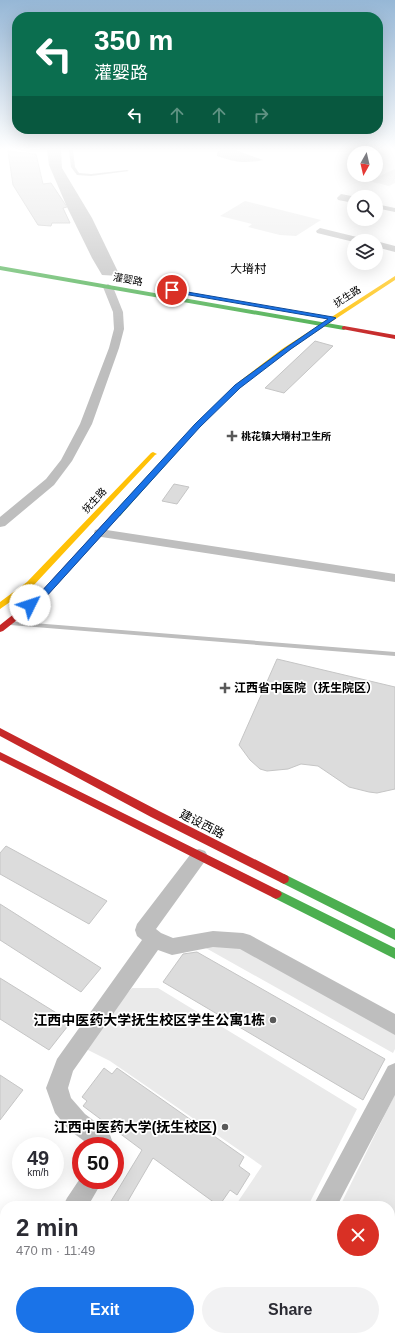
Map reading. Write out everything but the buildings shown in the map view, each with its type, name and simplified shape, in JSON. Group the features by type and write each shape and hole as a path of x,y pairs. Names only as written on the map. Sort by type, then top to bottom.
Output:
{"main road":[{"name":"灌婴路","path":"0,260 395,329"},
{"name":"灌婴路","path":"0,268 395,337"},
{"name":"抚生路","path":"0,629 42,596 198,426 238,386 289,348 395,278"},
{"path":"291,330 314,315"},
{"name":"抚生路","path":"0,606 30,584 160,446"},
{"name":"建设西路","path":"0,732 155,814 395,935"},
{"path":"0,756 395,954"}],"street":[{"path":"320,231 347,237"},
{"path":"383,246 395,249"},
{"path":"0,523 50,482 66,461 86,424 114,348 119,329 118,312 108,287"},
{"path":"100,533 395,578"},
{"path":"200,856 144,930 154,939 172,947 213,939 243,941 395,1025"},
{"path":"97,1137 77,1122 63,1105 57,1088 64,1066 154,939"},
{"path":"328,1201 395,1073"},
{"path":"78,1201 86,1189"}],"lane":[{"path":"8,623 395,654"}],"shaded area":[{"path":"70,213 89,213 120,276 102,275"},
{"path":"226,213 291,213 321,220 296,236 280,235 248,227 252,224 220,216"},
{"path":"204,947 242,947 395,1031 395,1049 393,1053"},
{"path":"132,988 158,988 357,1109 311,1201 238,1201 262,1166 110,1061 80,1046"},
{"path":"395,1094 395,1201 342,1201"}],"traffic: fast":[{"path":"0,268 344,328"},
{"path":"117,514 198,425 223,400"},
{"path":"284,879 395,935"},
{"path":"276,894 395,954"}],"traffic: slow":[{"path":"223,400 284,350 395,278"},
{"path":"0,606 30,584 153,454"}],"traffic: jam":[{"path":"344,328 395,337"},
{"path":"0,629 42,596 117,514"},
{"path":"0,732 155,814 284,879"},
{"path":"0,756 276,894"}],"place":[{"name":"桃花镇大塉村卫生所","path":"232,436"},
{"name":"江西省中医院（抚生院区）","path":"225,688"},
{"name":"江西中医药大学抚生校区学生公寓1栋","path":"273,1020"},
{"name":"江西中医药大学(抚生校区)","path":"225,1127"}],"district":[{"name":"大塉村","path":"248,269"}],"route":[{"path":"30,605 42,596 198,426 238,386 289,348 333,318 172,290"}]}
